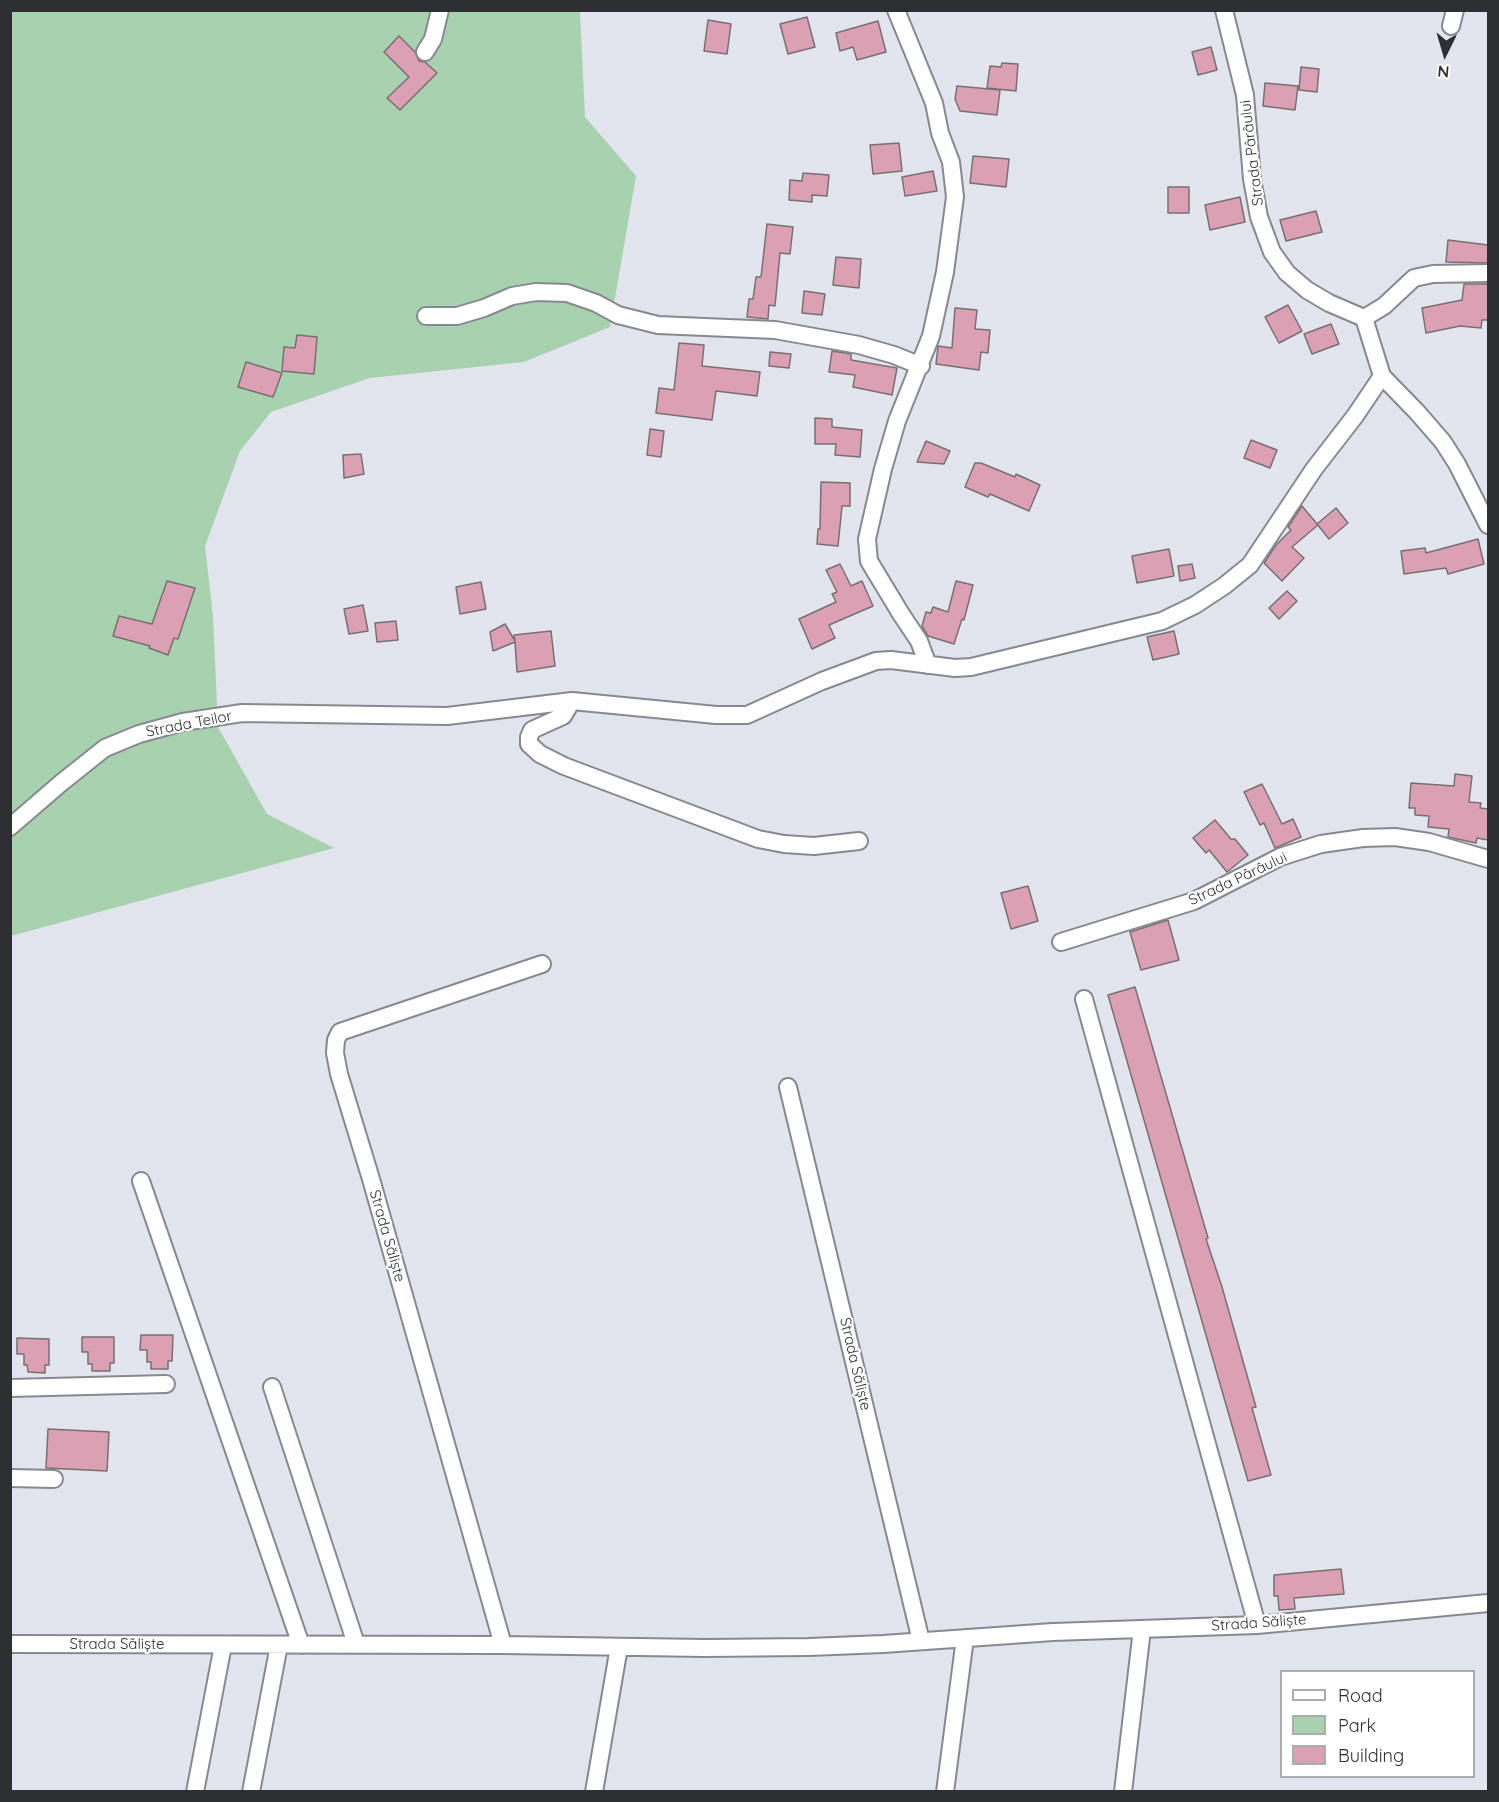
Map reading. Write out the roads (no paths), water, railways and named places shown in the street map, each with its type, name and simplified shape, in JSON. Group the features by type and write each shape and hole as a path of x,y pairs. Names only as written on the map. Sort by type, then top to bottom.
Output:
{"street":[{"path":"425,52 433,39 440,10"},
{"path":"896,10 934,103 940,133 951,162 955,197 945,272 931,336 921,366 897,421 867,539 869,561 919,641 928,665"},
{"name":"Strada Pârâului","path":"1224,10 1245,95 1259,217 1272,252 1287,273 1307,290 1329,303 1364,318"},
{"path":"1488,273 1433,274 1414,278 1384,306 1364,318 1382,376 1418,412 1443,442 1457,464 1488,525"},
{"path":"426,316 457,316 512,296 536,292 567,293 596,303 618,315 658,325 775,330 859,345 921,366"},
{"name":"Strada Teilor","path":"10,827 105,748 139,734 183,722 242,713 447,716 572,701 716,715 747,715 822,681 876,661 891,660 955,668 982,664 1162,621 1195,605 1250,565 1314,469 1355,416 1382,376"},
{"path":"572,701 562,716 532,730 529,737 529,744 540,754 564,766 758,838 784,844 814,846 859,841"},
{"name":"Strada Pârâului","path":"1061,942 1194,901 1280,857 1321,844 1363,838 1395,837 1429,842 1488,859"},
{"name":"Strada Săliște","path":"503,1645 339,1074 335,1053 336,1040 340,1032 542,964"},
{"path":"1084,999 1257,1625"},
{"name":"Strada Săliște","path":"788,1087 921,1641"},
{"path":"141,1181 301,1645"},
{"path":"10,1388 166,1384"},
{"path":"272,1387 356,1644"},
{"path":"10,1478 54,1479"},
{"name":"Strada Săliște","path":"10,1644 809,1647 1257,1625 1488,1603"},
{"path":"1123,1791 1142,1629"},
{"path":"945,1791 965,1638"},
{"path":"195,1791 223,1645"},
{"path":"251,1791 279,1645"},
{"path":"594,1791 619,1647"}]}
